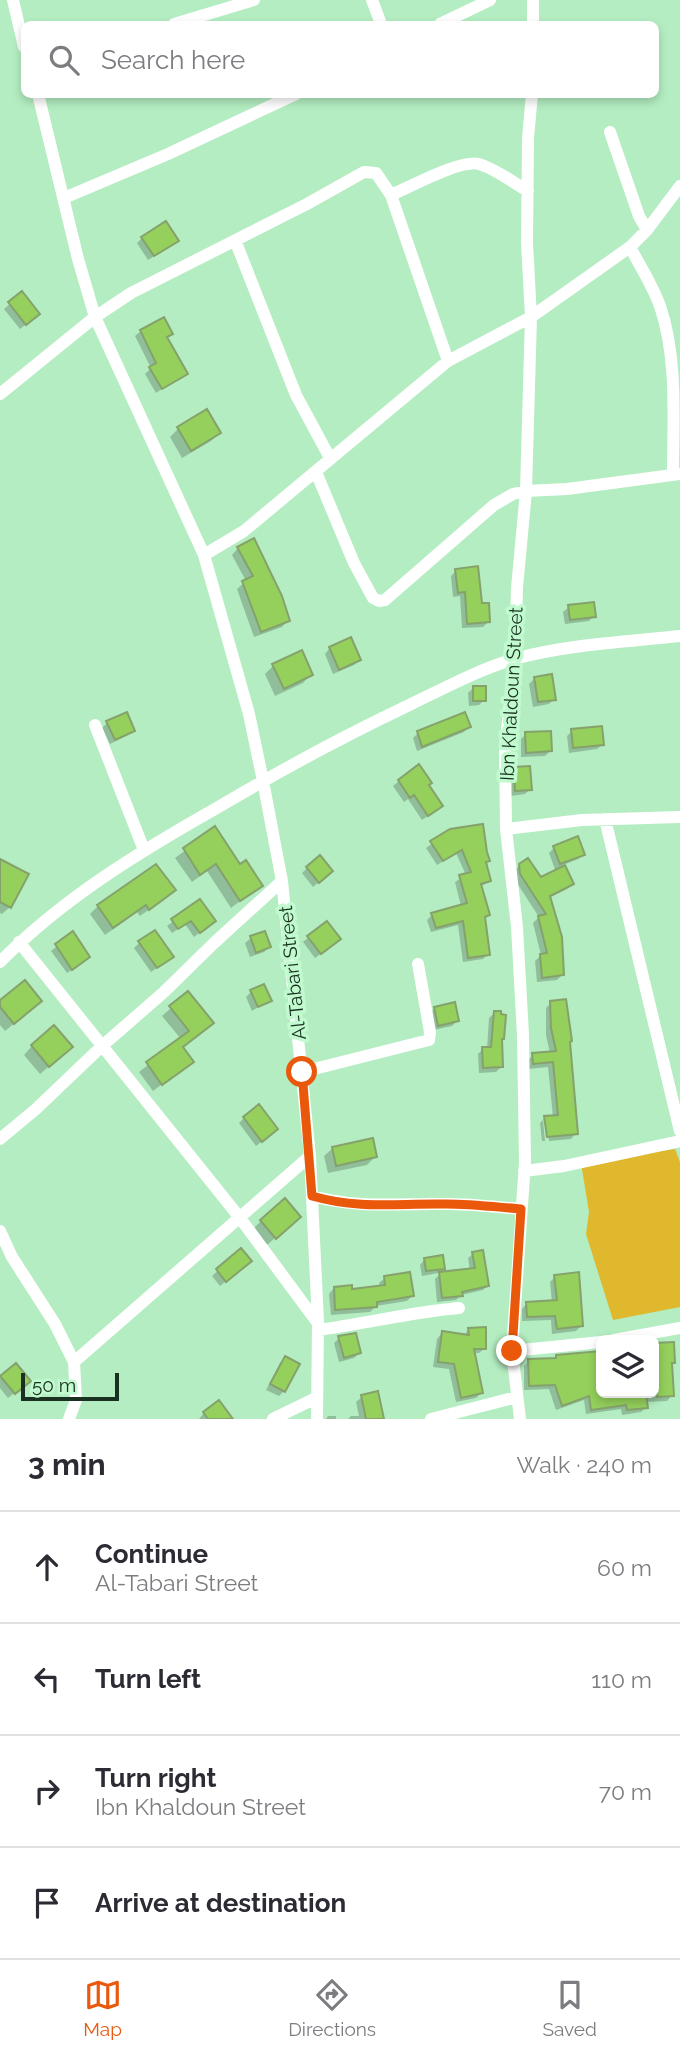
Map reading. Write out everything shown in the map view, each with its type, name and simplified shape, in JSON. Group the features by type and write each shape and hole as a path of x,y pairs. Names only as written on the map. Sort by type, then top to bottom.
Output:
{"street":[{"path":"13,0 21,34"},
{"path":"184,21 254,0"},
{"path":"372,0 380,21"},
{"path":"446,21 490,0"},
{"path":"533,0 533,21"},
{"name":"Al-Tabari Street","path":"39,98 78,259 95,317 204,555 249,714 263,780 282,881 310,1156 318,1326 317,1419"},
{"path":"64,198 287,98"},
{"name":"Ibn Khaldoun Street","path":"520,1419 512,1351 524,1171 523,1035 517,927 506,829 505,747 516,659 517,588 526,491 531,317 527,191 532,98"},
{"path":"610,132 639,216 647,230"},
{"path":"391,195 473,163 488,168 527,191"},
{"path":"0,394 95,317 131,293 364,172 376,173 391,195 447,361"},
{"path":"204,555 244,531 447,361 531,317 630,247 647,230 680,186"},
{"path":"235,240 296,395 330,458"},
{"path":"316,472 354,563 373,598 379,601 385,600 494,505 513,494 676,475 673,398 666,335 660,306 630,247"},
{"path":"0,962 19,942 101,879 144,850 263,780 370,724 516,659 571,647 680,636"},
{"path":"95,726 144,850"},
{"path":"506,829 605,818 680,817"},
{"path":"605,818 680,1131"},
{"path":"0,1139 164,992 282,881"},
{"path":"19,942 240,1218 318,1326 418,1311 459,1308"},
{"path":"302,1072 429,1040 430,1032 418,964"},
{"path":"524,1171 577,1163 680,1141"},
{"path":"74,1362 310,1156"},
{"path":"312,1196 335,1202 380,1207 449,1203 521,1209"},
{"path":"0,1231 12,1257 55,1324 74,1362 76,1400 69,1419"},
{"path":"642,1335 680,1328"},
{"path":"512,1351 596,1343"},
{"path":"431,1419 517,1397"},
{"path":"273,1419 316,1398"}],"shaded area":[{"path":"675,1149 680,1162 680,1307 613,1320 586,1234 589,1212 581,1163"}],"building":[{"path":"166,221 179,241 154,256 141,237"},
{"path":"22,291 40,314 26,325 8,302"},
{"path":"164,317 173,334 167,337 188,374 162,389 149,367 156,363 140,330"},
{"path":"207,409 221,433 191,451 177,427"},
{"path":"254,538 282,596 290,621 261,632 242,581 253,576 237,547"},
{"path":"478,566 482,603 489,603 490,622 467,624 465,592 458,593 455,569"},
{"path":"594,602 596,617 570,620 568,605"},
{"path":"351,637 361,660 339,670 329,647"},
{"path":"302,650 313,675 284,689 272,664"},
{"path":"552,674 556,700 538,702 534,677"},
{"path":"473,686 486,686 486,701 473,701"},
{"path":"127,712 135,731 115,740 106,721"},
{"path":"465,712 471,727 422,747 417,731"},
{"path":"602,726 604,745 573,748 571,729"},
{"path":"551,731 552,751 526,753 525,732"},
{"path":"419,764 443,806 428,816 414,795 410,798 398,780"},
{"path":"530,766 532,790 515,791 514,767"},
{"path":"483,824 490,861 486,862 491,881 481,884 490,915 485,917 490,955 468,958 463,921 436,928 431,913 467,903 459,875 471,872 462,850 443,861 430,841 450,829"},
{"path":"215,826 240,864 246,860 263,886 240,901 216,864 200,875 183,848"},
{"path":"578,836 585,855 560,864 553,846"},
{"path":"320,855 333,871 319,883 306,867"},
{"path":"528,858 541,877 565,865 574,884 550,896 562,937 564,975 542,978 540,954 547,953 538,916 546,914 520,874 519,864"},
{"path":"0,859 29,874 11,908 0,902"},
{"path":"156,864 176,890 149,910 146,905 113,928 97,905"},
{"path":"200,899 216,921 200,933 191,921 178,929 171,919"},
{"path":"327,921 341,939 321,954 307,936"},
{"path":"155,930 174,957 157,968 138,941"},
{"path":"73,931 90,957 72,970 55,944"},
{"path":"265,931 271,947 256,953 250,936"},
{"path":"25,980 42,1001 14,1024 0,1007 0,1000"},
{"path":"264,984 272,1001 258,1007 250,990"},
{"path":"188,991 214,1023 183,1047 194,1062 162,1085 146,1062 189,1031 169,1006"},
{"path":"566,999 572,1041 578,1134 547,1137 544,1116 558,1115 553,1062 533,1064 532,1053 556,1051 551,1028 550,1001"},
{"path":"455,1002 459,1021 438,1026 434,1007"},
{"path":"494,1011 501,1011 501,1014 506,1015 502,1039 503,1067 483,1068 482,1047 491,1047"},
{"path":"54,1025 73,1047 49,1067 31,1045"},
{"path":"259,1104 278,1129 262,1142 243,1117"},
{"path":"373,1138 377,1157 336,1166 332,1147"},
{"path":"285,1198 301,1217 276,1239 260,1220"},
{"path":"241,1248 252,1261 226,1282 216,1269"},
{"path":"483,1250 489,1286 462,1292 463,1296 442,1298 439,1272 475,1268 472,1252"},
{"path":"443,1255 445,1269 426,1271 424,1258"},
{"path":"410,1272 414,1296 377,1302 377,1307 335,1310 334,1287 352,1285 352,1289 385,1285 384,1276"},
{"path":"579,1272 583,1326 557,1329 555,1316 527,1317 526,1302 557,1300 554,1275"},
{"path":"486,1327 486,1349 474,1349 483,1393 461,1398 454,1364 438,1362 442,1331 469,1335 468,1328"},
{"path":"356,1333 361,1353 344,1358 338,1336"},
{"path":"674,1342 674,1396 659,1397 659,1343"},
{"path":"596,1351 596,1398 647,1398 648,1408 627,1410 626,1405 591,1410 589,1396 562,1406 555,1385 529,1386 528,1359 556,1358 556,1355"},
{"path":"285,1356 300,1364 285,1392 270,1384"},
{"path":"16,1363 31,1381 15,1394 0,1376"},
{"path":"378,1391 384,1419 366,1419 361,1395"},
{"path":"219,1400 233,1419 208,1419 203,1412"}],"route":[{"path":"302,1072 312,1196 335,1202 380,1207 449,1203 521,1209 512,1351"}]}
